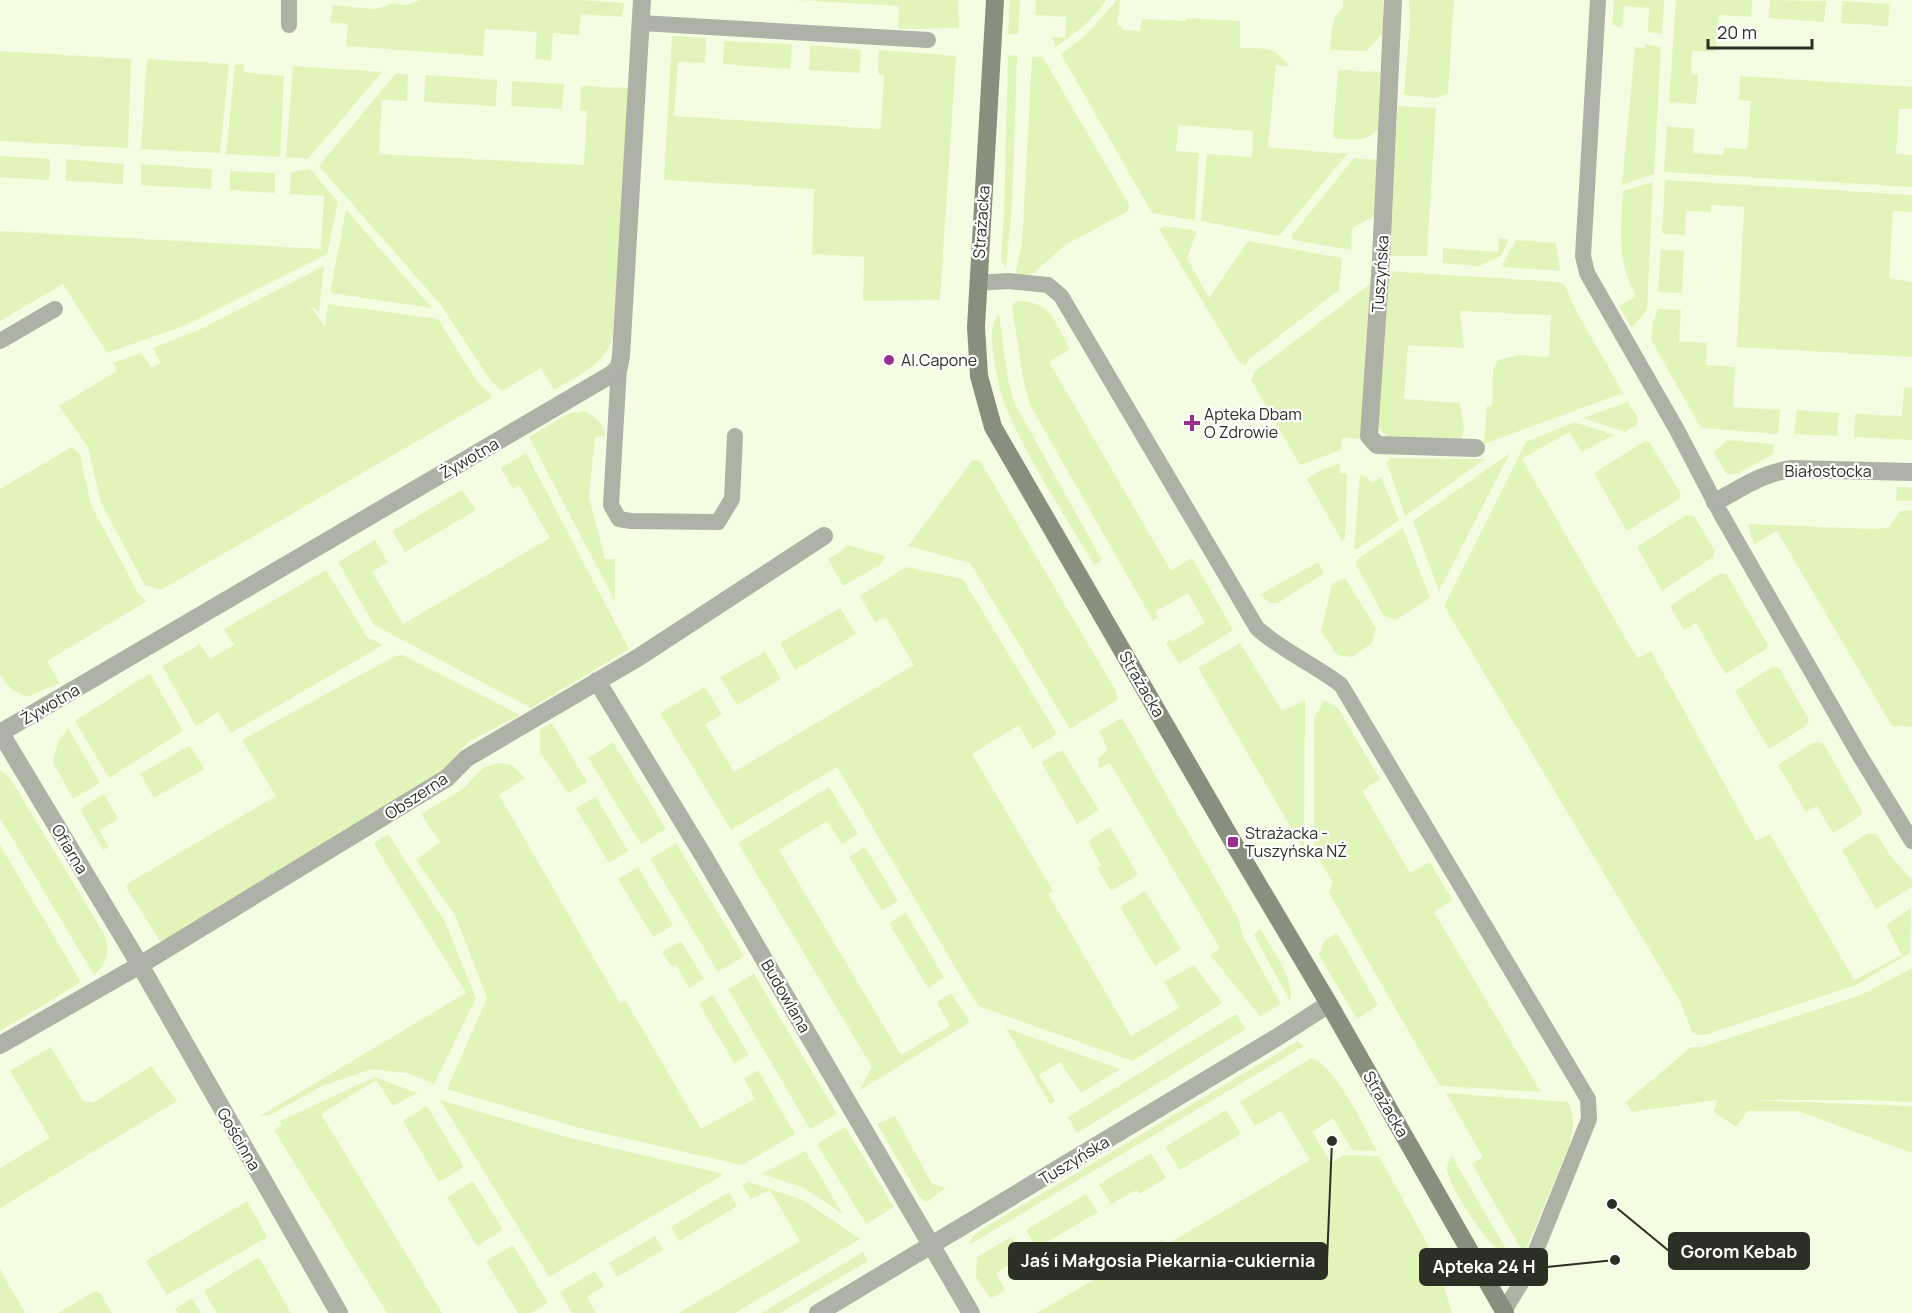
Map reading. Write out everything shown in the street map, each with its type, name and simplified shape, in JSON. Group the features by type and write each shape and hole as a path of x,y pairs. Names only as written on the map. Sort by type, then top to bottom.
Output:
{"street":[{"path":"619,367 642,0"},
{"name":"Strażacka","path":"995,0 978,283 977,357 979,376 993,427 1329,1004 1504,1312"},
{"name":"Tuszyńska","path":"1393,0 1382,258 1369,436 1377,445 1476,448"},
{"name":"Żywotna","path":"0,733 612,374 619,367"},
{"name":"Białostocka","path":"1715,502 1766,474 1779,470 1912,472"},
{"name":"Obszerna","path":"0,1045 140,965 447,778 467,758 639,657 824,536"},
{"name":"Budowlana","path":"597,681 971,1313"},
{"name":"Ofiarna","path":"0,733 140,965"},
{"name":"Gościnna","path":"140,965 339,1313"},
{"name":"Tuszyńska","path":"818,1313 1329,1004"}],"lane":[{"path":"288,25 289,0"},
{"path":"1598,0 1586,189 1584,265 1715,502 1860,756 1912,841"},
{"path":"641,22 928,40"},
{"path":"978,283 1008,281 1048,285 1061,296 1257,628 1268,638 1341,686 1588,1099 1589,1119 1527,1273 1504,1312"},
{"path":"0,341 55,309"},
{"path":"619,367 611,505 619,519 718,522 732,499 735,436"}],"green space":[{"path":"420,0 582,0 624,3 622,17 581,14 579,35 553,33 551,61 535,59 537,32 485,29 483,56 346,46 348,24 330,22 333,5 372,9 387,6 390,3 407,5"},
{"path":"798,0 958,0 959,28 898,29 899,6"},
{"path":"1010,0 1020,0 1018,34 1008,34"},
{"path":"1036,0 1106,0 1077,32 1056,47 1052,37 1065,38 1066,17 1035,15"},
{"path":"1117,0 1120,0 1117,26 1122,26 1122,30 1140,31 1142,19 1186,21 1186,18 1240,21 1240,48 1262,48 1273,51 1289,66 1276,65 1268,147 1348,153 1279,236 1201,221 1207,154 1252,157 1253,131 1178,125 1176,151 1199,153 1195,220 1152,213 1061,54 1086,35"},
{"path":"1343,0 1383,0 1383,33 1366,51 1330,50 1334,22 1343,8"},
{"path":"1409,0 1454,0 1448,93 1436,98 1404,95 1410,22"},
{"path":"1614,0 1664,0 1662,34 1648,32 1649,8 1624,6 1622,27 1612,25"},
{"path":"1676,0 1752,0 1751,17 1719,15 1716,52 1692,51 1691,74 1698,75 1696,104 1669,102"},
{"path":"1770,0 1826,1 1824,22 1769,18"},
{"path":"1842,1 1890,4 1888,26 1841,23"},
{"path":"672,36 706,38 705,63 678,62 674,116 881,129 884,75 878,74 879,50 956,56 940,300 863,301 864,257 812,254 814,189 664,180"},
{"path":"724,41 792,44 790,69 723,64"},
{"path":"1645,44 1661,47 1654,174 1622,185 1635,47 1645,48"},
{"path":"810,45 861,50 860,73 809,70"},
{"path":"0,51 131,59 128,148 0,141"},
{"path":"1008,55 1017,56 1012,209 1006,268 1001,260"},
{"path":"1032,57 1042,57 1045,61 1130,206 1127,212 1065,245 1035,272 1027,276 1015,276 1022,244"},
{"path":"147,59 229,64 220,153 141,149"},
{"path":"244,64 244,72 284,76 280,157 226,154 235,65"},
{"path":"293,66 382,72 308,159 286,157"},
{"path":"1338,70 1380,72 1378,130 1367,137 1357,140 1333,138"},
{"path":"396,73 408,74 407,101 382,100 379,154 584,165 587,111 580,110 581,86 630,88 613,338 603,356 596,363 581,375 554,390 541,368 502,391 490,380 441,305 319,166"},
{"path":"426,75 497,80 496,106 424,102"},
{"path":"1740,76 1912,87 1912,109 1899,109 1896,154 1912,155 1912,187 1664,172 1667,126 1694,129 1693,153 1723,155 1724,148 1747,149 1751,101 1739,100"},
{"path":"512,81 564,84 562,109 511,106"},
{"path":"1398,106 1436,108 1427,256 1388,256"},
{"path":"0,156 50,159 49,180 0,177"},
{"path":"1354,158 1378,160 1375,216 1352,228 1351,250 1293,240 1292,235"},
{"path":"66,159 124,164 123,184 66,181"},
{"path":"141,164 212,169 211,189 141,185"},
{"path":"310,169 338,202 327,254 186,325 107,353 63,284 0,321 0,231 321,249 324,196 290,194 291,172"},
{"path":"230,171 275,173 275,193 230,190"},
{"path":"1665,180 1912,195 1912,212 1893,211 1889,278 1912,282 1912,357 1737,347 1744,207 1711,205 1711,212 1686,211 1685,235 1662,233"},
{"path":"1653,182 1647,310 1632,328 1619,306 1636,296 1625,270 1621,245 1623,191"},
{"path":"346,210 432,308 330,293"},
{"path":"1164,226 1197,231 1187,258 1209,298 1248,241 1342,258 1339,290 1248,360 1246,366 1239,362 1159,229"},
{"path":"1499,238 1509,239 1501,256 1479,266 1443,263 1443,248 1498,252"},
{"path":"1516,240 1556,243 1560,271 1501,267"},
{"path":"1661,249 1684,251 1682,293 1658,292"},
{"path":"324,266 319,312 309,304 325,327 328,304 438,319 476,380 493,397 161,590 145,585 101,503 88,447 59,406 117,371 113,363 141,353 152,368 161,363 153,348 199,330"},
{"path":"1387,271 1558,282 1565,285 1574,307 1623,393 1484,444 1487,406 1492,406 1493,370 1498,360 1519,355 1549,357 1551,315 1460,311 1464,348 1408,345 1404,399 1460,403 1463,435 1460,440 1391,440 1380,429 1378,422"},
{"path":"1370,284 1362,439 1342,438 1341,450 1300,465 1251,380 1255,371"},
{"path":"1017,301 1038,305 1045,309 1056,322 1070,349 1049,362 1171,571 1192,558 1233,630 1179,664 1166,643 1170,639 1172,642 1205,623 1188,593 1155,612 1158,617 1153,621 1030,405 1023,379 1012,305"},
{"path":"1658,309 1681,310 1679,342 1707,343 1706,365 1735,367 1733,407 1780,410 1778,434 1701,428 1651,340 1653,322"},
{"path":"999,314 1008,380 1015,404 1102,560 1094,565 1038,471 1005,404 995,367 992,341 994,322"},
{"path":"1904,387 1912,388 1912,440 1854,437 1855,414 1902,416"},
{"path":"1628,402 1638,418 1636,425 1625,432 1583,418"},
{"path":"1797,410 1839,413 1837,436 1794,434"},
{"path":"584,411 599,421 606,436 595,437 589,497 605,559 615,559 615,601 529,437 568,414"},
{"path":"1574,422 1614,435 1582,452 1569,432 1522,459 1637,658 1651,651 1756,841 1770,834 1854,980 1902,955 1886,925 1911,908 1910,953 1856,985 1704,1035 1693,1034 1679,999 1444,606 1526,442"},
{"path":"1727,440 1773,444 1774,454 1738,473 1727,475 1714,452"},
{"path":"1645,441 1650,443 1681,494 1679,499 1627,531 1594,473"},
{"path":"72,447 80,454 91,505 138,593 147,601 47,661 60,683 27,697 11,688 0,674 0,489"},
{"path":"526,453 629,649 531,708 374,625 338,562 375,540 388,562 372,572 403,624 550,538 519,485 513,489 501,468"},
{"path":"1510,453 1439,591 1413,521"},
{"path":"1390,458 1485,459 1405,516 1387,463"},
{"path":"973,460 980,461 1117,693 1117,700 1070,729 970,563 908,546"},
{"path":"1340,463 1340,473 1347,474 1345,538 1342,541 1307,479 1319,471"},
{"path":"1360,474 1372,483 1381,477 1399,520 1354,549"},
{"path":"1897,487 1912,488 1912,501 1896,501"},
{"path":"462,490 476,510 405,552 392,531"},
{"path":"1901,510 1912,511 1912,727 1892,726 1777,531 1754,544 1748,524 1888,528"},
{"path":"1686,515 1694,516 1715,551 1713,557 1662,591 1637,547"},
{"path":"1403,528 1430,598 1396,620 1384,616 1356,565 1358,559"},
{"path":"847,545 886,556 880,565 843,586 828,559"},
{"path":"1318,562 1324,573 1278,603 1268,602 1261,594"},
{"path":"906,567 963,579 1057,734 1032,749 1019,725 972,754 1053,891 1048,894 1131,1036 1179,1008 1164,982 1194,965 1222,1003 1133,1061 978,1006 837,767 731,830 660,713 705,687 722,715 705,724 734,772 914,665 886,617 875,622 860,596"},
{"path":"326,570 367,637 383,645 231,733 218,712 196,726 162,666 200,644 210,659 234,645 224,629"},
{"path":"1720,573 1727,575 1768,645 1766,649 1725,674 1696,623 1684,630 1670,606"},
{"path":"1345,578 1376,628 1372,643 1352,657 1337,655 1321,631 1332,584"},
{"path":"840,608 856,634 795,670 780,643"},
{"path":"1240,643 1282,711 1305,700 1304,850 1198,668"},
{"path":"765,652 781,679 737,705 720,677"},
{"path":"403,655 520,715 468,742 443,772 162,944 126,887 130,882 276,796 242,740 395,656"},
{"path":"1774,666 1780,669 1809,720 1806,726 1769,749 1735,691"},
{"path":"150,673 183,731 109,778 75,721"},
{"path":"1324,700 1338,708 1380,779 1362,791 1410,873 1430,862 1452,900 1434,912 1541,1092 1440,1086 1329,893 1332,881 1314,851 1314,718"},
{"path":"1122,718 1238,918 1243,936 1281,1004 1260,1016 1210,955 1220,948 1110,763 1099,768 1098,758 1108,750 1099,731"},
{"path":"552,723 587,782 568,793 540,752 540,730"},
{"path":"68,728 100,783 73,799 53,762 58,742"},
{"path":"613,742 666,829 641,844 588,758"},
{"path":"1814,742 1823,743 1862,811 1859,817 1833,833 1817,806 1806,812 1778,765"},
{"path":"190,745 204,769 154,798 140,774"},
{"path":"1062,750 1099,810 1077,824 1041,762"},
{"path":"499,763 512,765 525,778 499,795 620,1003 626,1001 701,1129 755,1099 744,1079 758,1070 795,1134 742,1165 580,1128 447,1089 487,998 455,915 416,860 440,842 421,814 463,789 484,767"},
{"path":"0,770 10,778 103,932 107,944 107,955 102,966 94,975 0,818"},
{"path":"829,787 858,834 842,844 827,821 779,850 901,1055 950,1026 937,1002 951,993 970,1022 859,1091 872,1067 738,843"},
{"path":"104,794 118,819 99,830 109,847 103,850 80,809"},
{"path":"596,797 628,851 609,863 576,808"},
{"path":"1110,827 1138,875 1111,891 1097,868 1101,865 1088,841"},
{"path":"1868,833 1876,834 1890,855 1912,880 1912,887 1876,909 1842,850"},
{"path":"388,834 445,922 476,998 434,1084 407,1073 372,1069 322,1086 270,1115 260,1116 466,993 374,843"},
{"path":"676,843 744,956 718,972 650,859"},
{"path":"0,845 81,982 0,1031"},
{"path":"865,847 898,901 882,911 849,857"},
{"path":"638,867 673,925 653,937 618,879"},
{"path":"1145,891 1181,949 1155,966 1120,907"},
{"path":"906,913 944,977 928,988 889,923"},
{"path":"1260,928 1286,974 1291,993 1290,1001 1254,935"},
{"path":"1337,933 1378,1005 1357,1019 1319,955 1324,941"},
{"path":"681,941 704,979 689,988 676,965 672,967 662,952"},
{"path":"1912,968 1912,1102 1746,1100 1912,1106 1912,1153 1798,1111 1748,1111 1736,1127 1714,1112 1717,1100 1632,1112 1626,1102 1691,1047 1702,1047 1861,995"},
{"path":"754,974 837,1114 810,1129 728,989"},
{"path":"713,995 749,1055 734,1063 699,1004"},
{"path":"1236,1014 1246,1029 1077,1133 1068,1117"},
{"path":"1006,1028 1120,1069 1081,1093 1060,1062 1039,1075 1055,1101 1050,1104"},
{"path":"1298,1041 1304,1046 969,1245 973,1236 984,1228"},
{"path":"51,1047 83,1101 93,1103 151,1066 177,1101 0,1208 0,1168 50,1138 10,1071"},
{"path":"1311,1058 1330,1072 1339,1084 1377,1151 1352,1150 1333,1118 1312,1132 1331,1163 1344,1155 1379,1156 1436,1260 1452,1313 1037,1313 1162,1240 1166,1245 1310,1160 1281,1111 1255,1126 1240,1102"},
{"path":"375,1077 417,1093 393,1106 376,1080 321,1114 442,1313 387,1313 274,1130 282,1125 280,1121"},
{"path":"1446,1093 1568,1102 1571,1108 1573,1129 1569,1146 1524,1254 1472,1164 1483,1157"},
{"path":"440,1100 570,1138 724,1174 549,1277"},
{"path":"427,1106 464,1167 439,1182 403,1121"},
{"path":"1226,1110 1241,1134 1180,1170 1165,1147"},
{"path":"895,1116 932,1184 946,1188 926,1202 919,1196 877,1124"},
{"path":"845,1127 894,1207 866,1224 817,1144"},
{"path":"805,1151 843,1214 804,1188 762,1174"},
{"path":"1151,1153 1166,1178 1139,1194 1137,1190 1111,1204 1099,1184"},
{"path":"1452,1156 1513,1261 1505,1257 1484,1235 1455,1190 1447,1169"},
{"path":"473,1181 503,1230 477,1246 447,1197"},
{"path":"749,1182 803,1200 860,1239 735,1313 679,1313 800,1241 770,1190 751,1199 742,1185"},
{"path":"729,1192 737,1206 679,1241 671,1227"},
{"path":"1086,1194 1098,1212 1037,1248 1026,1230"},
{"path":"247,1201 267,1237 167,1295 146,1261"},
{"path":"655,1236 663,1250 617,1277 609,1263"},
{"path":"1011,1237 1024,1256 996,1273 1005,1290 990,1299 976,1277 977,1257"},
{"path":"513,1245 548,1303 531,1313 518,1313 486,1261"},
{"path":"863,1252 868,1261 780,1313 761,1313"},
{"path":"259,1257 291,1313 217,1313 204,1291"},
{"path":"0,1269 25,1313 0,1313"},
{"path":"595,1271 604,1286 587,1297 596,1313 572,1313 560,1292"},
{"path":"95,1291 101,1294 112,1313 58,1313"},
{"path":"192,1298 201,1313 178,1313 175,1309"}],"place":[{"name":"Al.Capone","path":"889,360"},
{"name":"Apteka Dbam O Zdrowie","path":"1192,423"},
{"name":"Strażacka - Tuszyńska NŻ","path":"1233,842"},
{"name":"Jaś i Małgosia Piekarnia-cukiernia","path":"1332,1141"},
{"name":"Gorom Kebab","path":"1612,1204"},
{"name":"Apteka 24 H","path":"1615,1260"}]}
